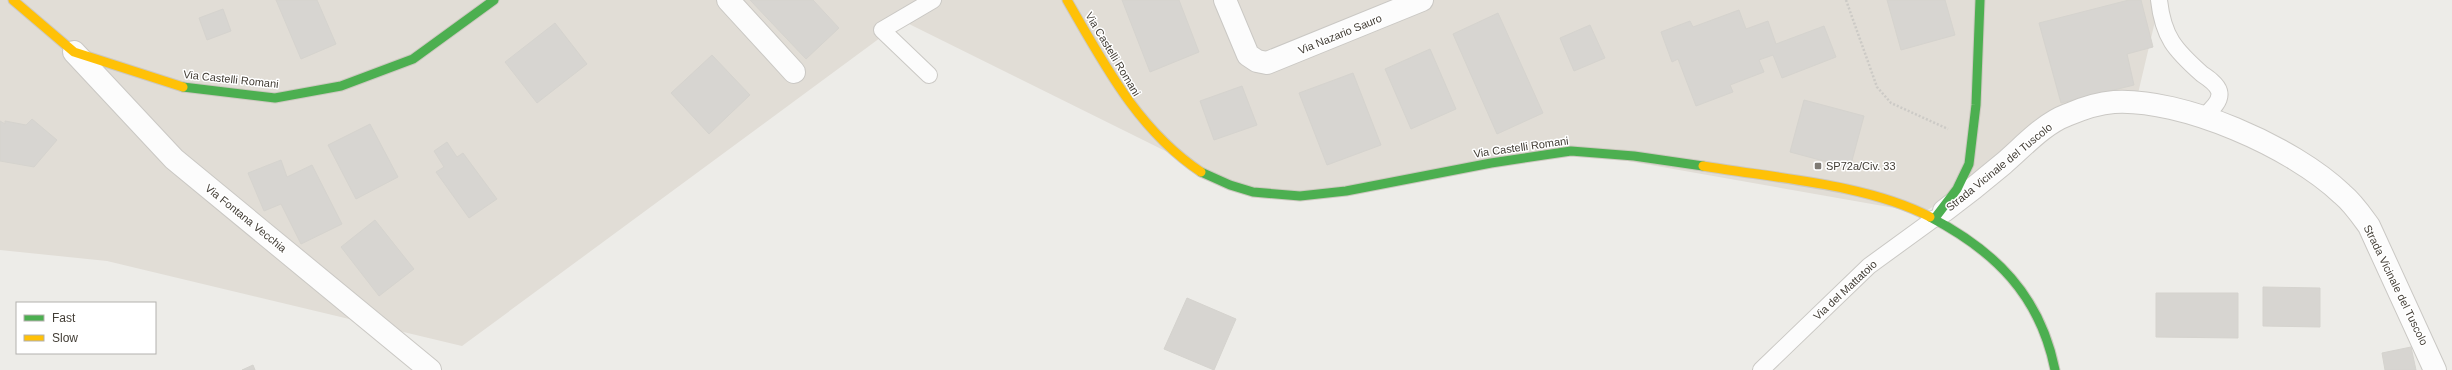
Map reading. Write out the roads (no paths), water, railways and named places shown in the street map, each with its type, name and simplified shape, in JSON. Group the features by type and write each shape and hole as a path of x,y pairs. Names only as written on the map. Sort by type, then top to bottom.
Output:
{"street":[{"name":"Via Castelli Romani","path":"13,0 74,52 181,87 275,98 341,86 413,59 494,0"},
{"path":"728,0 794,72"},
{"name":"Via Castelli Romani","path":"1066,0 1125,100 1155,136 1173,152 1203,172 1227,184 1259,193 1295,197 1314,196 1484,163 1571,151 1638,156 1845,190 1896,203 1935,218 1969,236 2007,271 2042,324 2055,370"},
{"name":"Via Nazario Sauro","path":"1225,0 1246,53 1257,62 1271,62 1422,0"},
{"path":"1935,218 1964,178 1972,140 1978,75 1980,0"},
{"name":"Via Fontana Vecchia","path":"74,52 174,159 430,370"},
{"name":"Strada Vicinale del Tuscolo","path":"1935,218 1985,180 2043,129 2066,115 2112,102 2124,102 2149,103 2204,116 2242,132 2297,161 2326,180 2353,204 2369,226 2435,370"}],"lane":[{"path":"928,75 882,30 933,0"},
{"path":"2159,0 2161,19 2168,39 2180,55 2215,85 2220,92 2219,99 2204,116"},
{"name":"Via del Mattatoio","path":"1761,370 1869,266 1935,218"}],"place":[{"name":"SP72a/Civ. 33","path":"1818,166"}]}
